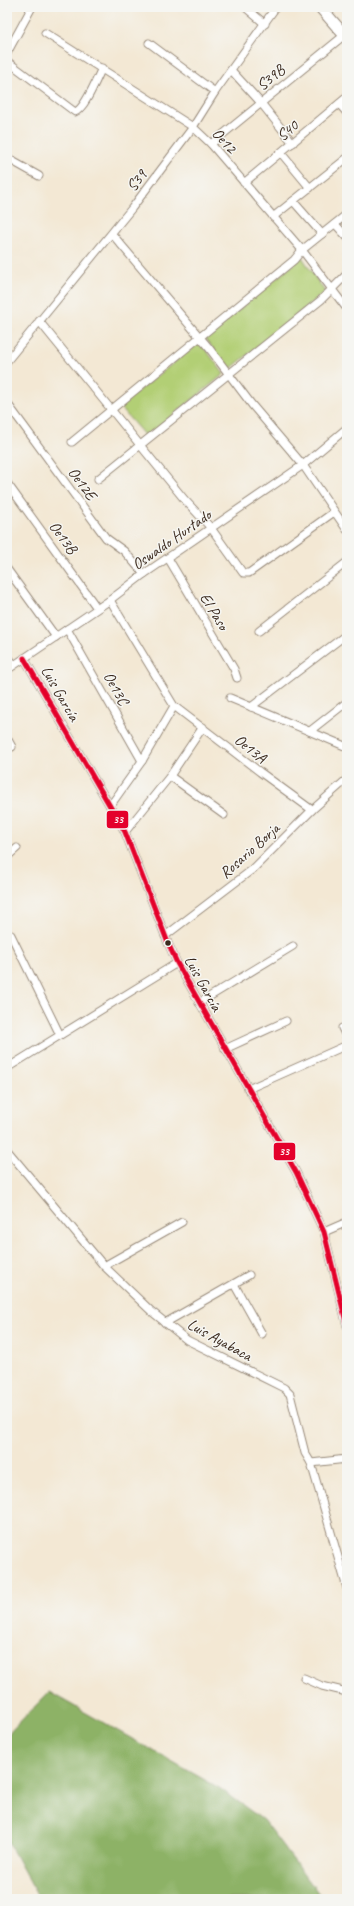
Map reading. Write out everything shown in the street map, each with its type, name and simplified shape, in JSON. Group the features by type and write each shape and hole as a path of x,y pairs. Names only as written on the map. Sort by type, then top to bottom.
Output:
{"street":[{"path":"7,53 32,7"},
{"path":"245,7 266,24"},
{"name":"S39","path":"8,359 112,234 193,127 215,92 266,24 276,7"},
{"path":"320,7 346,35"},
{"name":"Oe12","path":"45,33 193,127 211,144 302,250 347,308"},
{"name":"S39B","path":"211,144 346,35"},
{"path":"149,43 215,92"},
{"path":"7,61 71,111 77,112 84,103 102,68"},
{"path":"231,70 261,103 292,143"},
{"name":"S40","path":"244,183 347,98"},
{"path":"339,104 347,112"},
{"path":"281,153 310,188"},
{"path":"7,158 38,176"},
{"path":"273,217 347,158"},
{"path":"293,201 322,234"},
{"path":"72,442 294,260 302,250 347,214"},
{"path":"335,224 347,237"},
{"path":"112,234 199,337 252,405 303,465 347,530"},
{"path":"98,479 321,300 347,274"},
{"path":"39,322 140,445 211,528 243,573 246,574 334,512"},
{"name":"Oe12E","path":"7,403 106,538 124,551 144,574"},
{"name":"Oswaldo Hurtado","path":"7,670 303,465 347,428"},
{"name":"Oe13B","path":"7,483 97,608"},
{"name":"El Paso","path":"168,558 234,669 237,678"},
{"path":"259,631 347,562"},
{"path":"7,569 56,637"},
{"path":"110,600 174,706 142,761 110,806"},
{"name":"Oe13C","path":"67,629 142,761"},
{"path":"251,707 347,634"},
{"path":"7,655 14,665"},
{"name":"Luis García","path":"24,658 125,832 177,963 296,1172 324,1232 347,1326"},
{"path":"230,698 347,747"},
{"path":"310,731 347,702"},
{"name":"Oe13A","path":"174,706 312,810"},
{"path":"125,832 170,776 203,727"},
{"path":"7,738 12,748"},
{"path":"170,776 224,815"},
{"name":"Rosario Borja","path":"165,936 253,869 312,810 347,779"},
{"path":"7,857 17,848"},
{"path":"11,935 60,1035"},
{"path":"199,1003 293,946"},
{"path":"7,1068 177,963"},
{"path":"225,1049 286,1021"},
{"path":"342,1028 347,1038"},
{"path":"248,1089 347,1045"},
{"name":"Luis Ayabaca","path":"7,1150 104,1266 166,1323 187,1340 284,1388 290,1394 305,1453 311,1463 347,1588"},
{"path":"104,1266 182,1222"},
{"path":"324,1232 347,1222"},
{"path":"166,1323 249,1276"},
{"path":"234,1284 262,1334"},
{"path":"311,1463 347,1459"},
{"path":"304,1678 322,1686 347,1692"}],"green space":[{"path":"302,257 325,292 229,370 205,338"},
{"path":"200,342 224,374 146,437 119,406"},
{"path":"49,1692 221,1789 263,1820 323,1899 39,1899 7,1840 7,1735"}],"transit line":[{"name":"33","path":"24,658 125,832 177,963 296,1172 324,1232 347,1326"}]}
